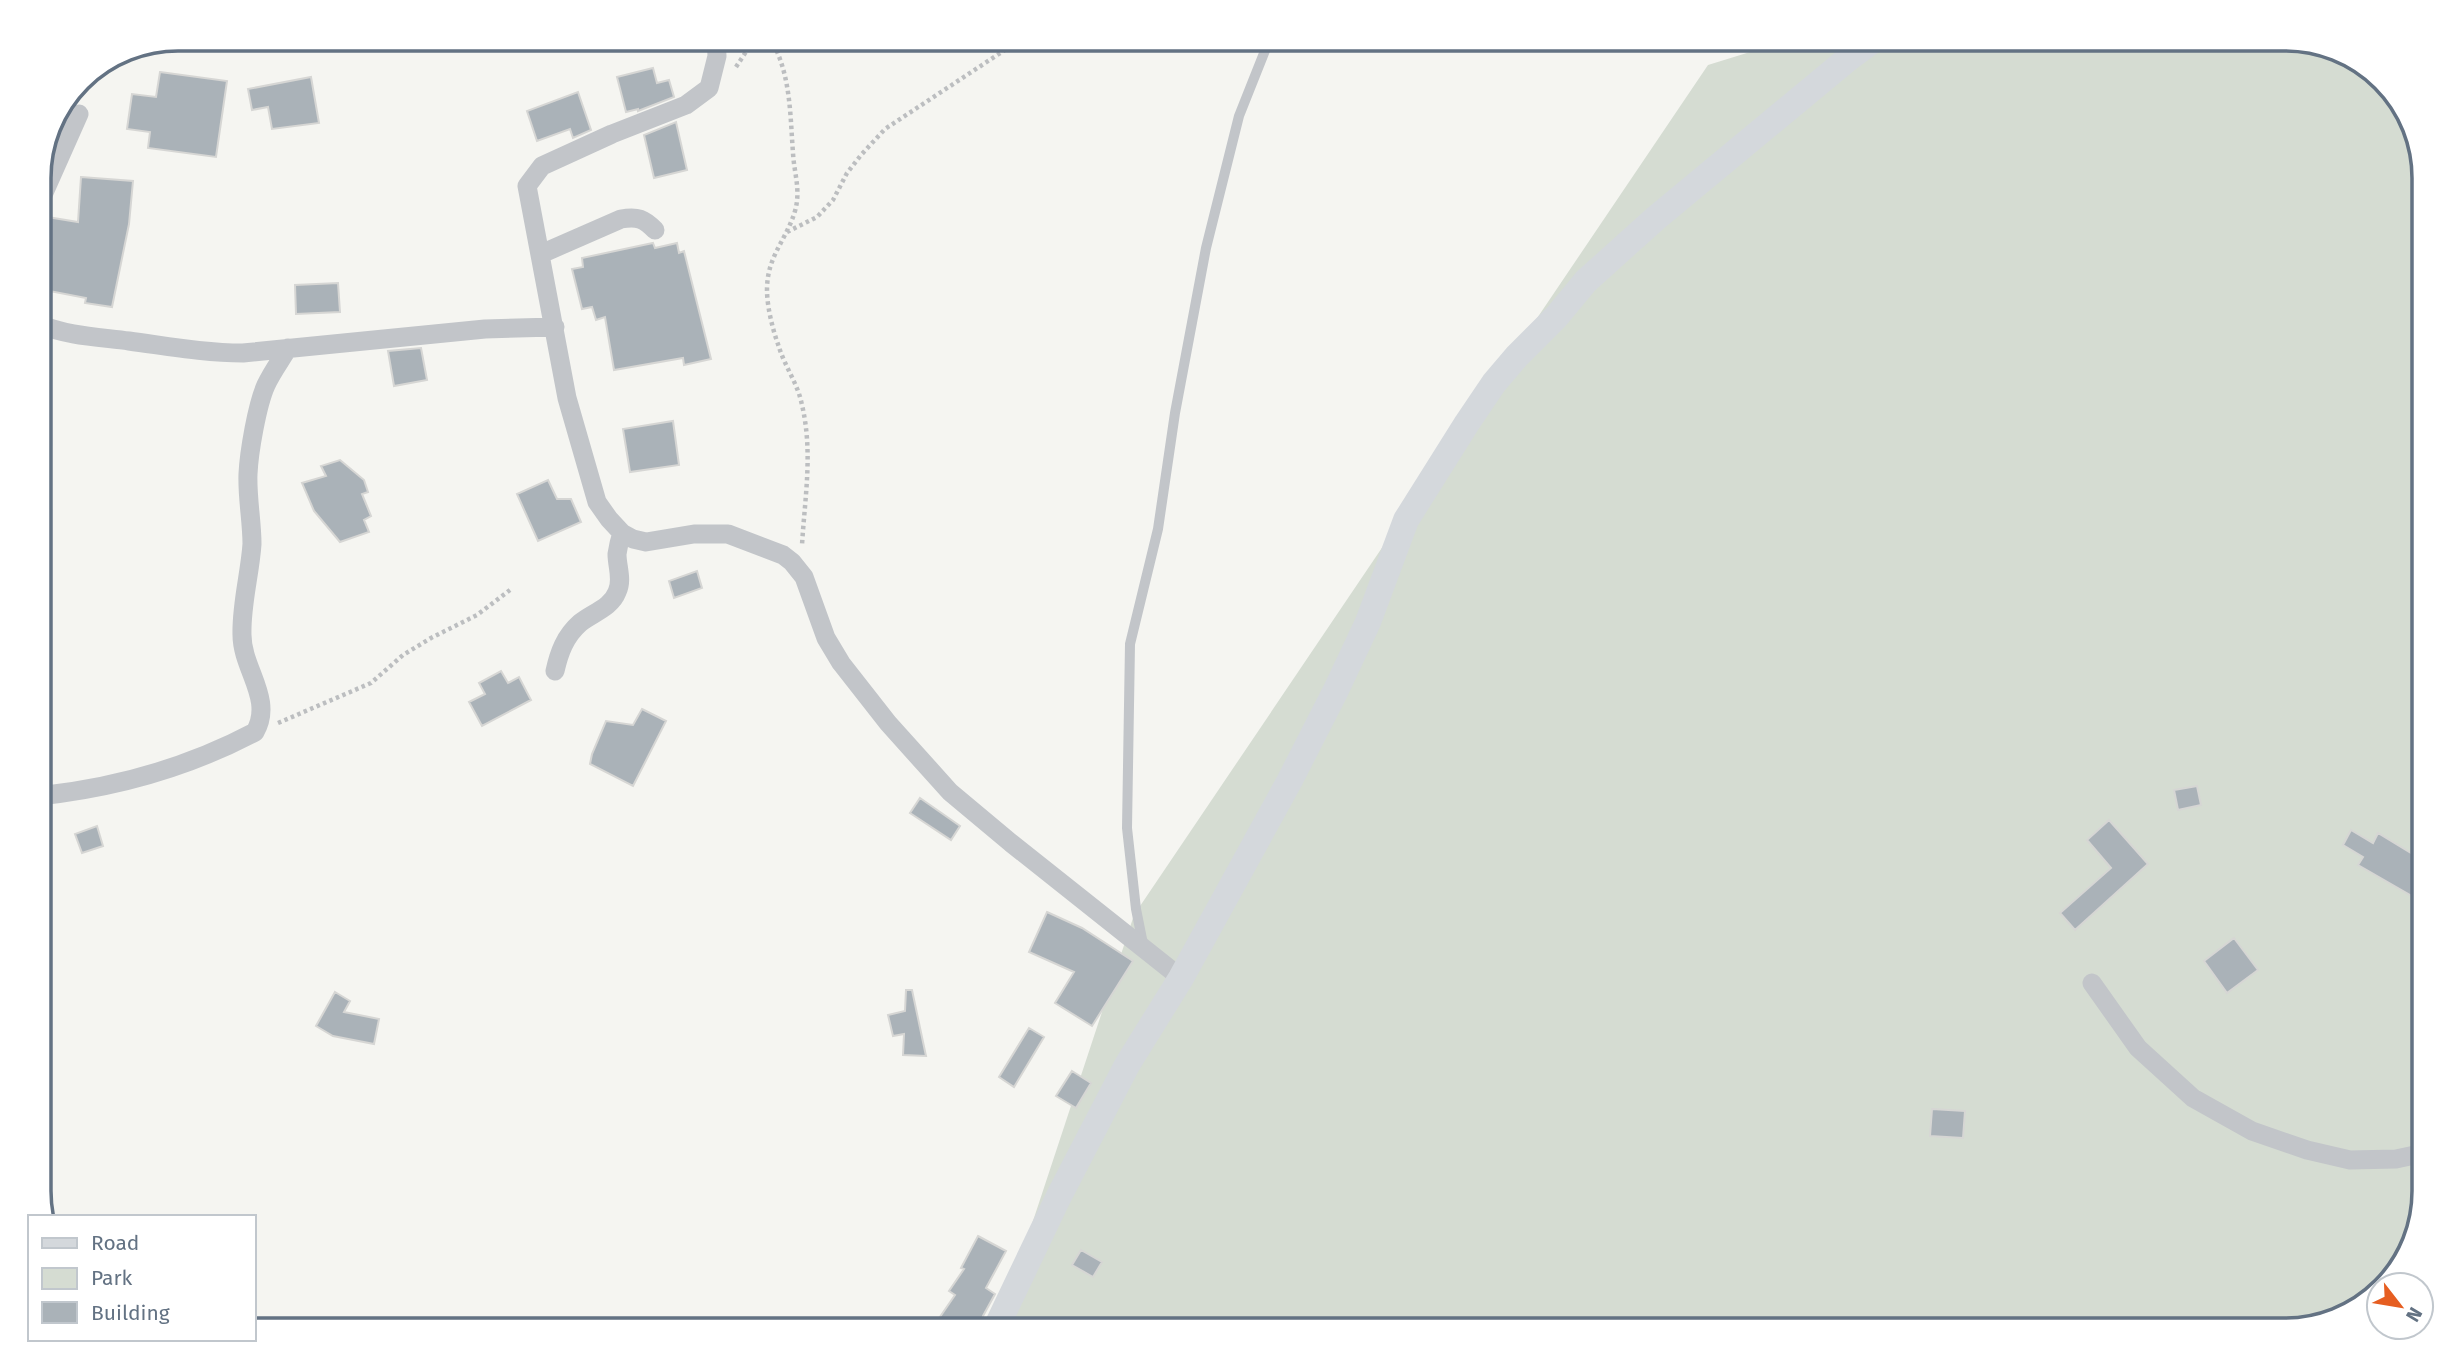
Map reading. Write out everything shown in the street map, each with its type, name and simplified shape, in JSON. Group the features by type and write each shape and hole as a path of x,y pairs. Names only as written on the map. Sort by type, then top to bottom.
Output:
{"street":[{"path":"717,51 709,88 686,106 612,134 541,166 527,186 567,398 597,502 622,533 633,539 646,542 694,534 728,534 783,555 804,577 826,638 841,663 888,723 950,792 1011,844 1181,978"},
{"path":"1001,1318 1058,1198 1127,1065 1181,978 1290,780 1336,690 1368,622 1406,520 1494,383 1586,281 1656,218 1858,51"},
{"path":"51,177 79,114"},
{"path":"541,254 621,219 635,216 645,220 655,230"},
{"path":"51,329 209,353 243,353 485,329 555,327"},
{"path":"51,795 125,781 195,758 255,732 260,724 262,706 257,685 246,661 241,636 252,543 248,475 250,453 265,388 288,348"},
{"path":"555,671 567,637 580,623 608,605 617,592 620,577 617,555 622,533"},
{"path":"2092,983 2138,1048 2193,1098 2252,1131 2307,1150 2350,1160 2396,1159 2412,1156"}],"lane":[{"path":"1144,948 1136,909 1127,828 1130,644 1158,529 1175,413 1206,248 1239,116 1265,51"}],"path":[{"path":"777,51 784,67 799,186 796,208 787,232 769,265 767,293 779,347 800,396 807,442 808,484 800,571"},
{"path":"787,232 817,217 833,200 861,155 885,129 1003,51"},
{"path":"255,732 370,683 403,655 477,615 510,590"}],"green space":[{"path":"1753,51 2286,51 2334,60 2363,77 2386,100 2406,137 2412,169 2412,1192 2403,1240 2384,1271 2365,1271 2363,1292 2334,1309 2286,1318 1001,1318 1134,915 1708,65"}],"building":[{"path":"653,68 657,83 669,80 674,97 638,111 626,112 617,77"},
{"path":"160,72 227,81 216,157 148,148 150,132 127,129 132,94 156,97"},
{"path":"311,77 319,123 272,129 268,107 252,110 248,89"},
{"path":"578,92 591,130 573,138 570,129 537,141 527,111"},
{"path":"676,122 687,170 654,178 644,135"},
{"path":"81,177 133,181 129,224 112,307 85,303 86,298 51,291 51,218 78,222"},
{"path":"653,243 655,248 677,243 679,253 684,251 711,359 684,365 683,358 614,370 605,317 596,320 592,307 582,309 572,269 583,267 582,258"},
{"path":"338,283 340,312 296,314 295,285"},
{"path":"421,348 427,380 394,386 388,351"},
{"path":"673,421 679,465 630,472 623,429"},
{"path":"340,460 364,480 368,492 362,494 371,516 364,520 369,532 340,542 314,511 302,483 326,476 321,466"},
{"path":"548,480 557,499 571,499 581,522 538,541 517,494"},
{"path":"697,571 702,588 674,598 669,581"},
{"path":"501,671 508,683 519,677 531,700 482,726 469,702 485,694 479,683"},
{"path":"642,709 666,721 633,786 590,764 606,721 633,725"},
{"path":"2197,786 2201,805 2178,810 2174,790"},
{"path":"920,798 960,826 951,840 910,813"},
{"path":"2109,820 2148,864 2075,930 2060,913 2111,868 2087,840"},
{"path":"97,826 103,846 82,853 75,834"},
{"path":"2351,830 2373,843 2378,833 2412,854 2412,896 2358,865 2363,857 2343,845"},
{"path":"1047,912 1082,928 1133,961 1092,1026 1055,1003 1074,972 1029,952"},
{"path":"2234,938 2258,970 2227,993 2204,961"},
{"path":"906,990 912,990 926,1056 903,1055 904,1034 893,1036 888,1015 905,1011"},
{"path":"335,992 350,1001 344,1012 379,1019 374,1044 333,1036 316,1026"},
{"path":"1029,1028 1044,1037 1014,1087 999,1077"},
{"path":"1072,1071 1091,1083 1076,1108 1056,1096"},
{"path":"1932,1109 1965,1111 1963,1138 1930,1136"},
{"path":"978,1236 1006,1251 986,1288 995,1294 982,1318 939,1318 955,1295 949,1291 964,1269 961,1268"},
{"path":"1081,1250 1102,1262 1093,1277 1072,1265"}]}
